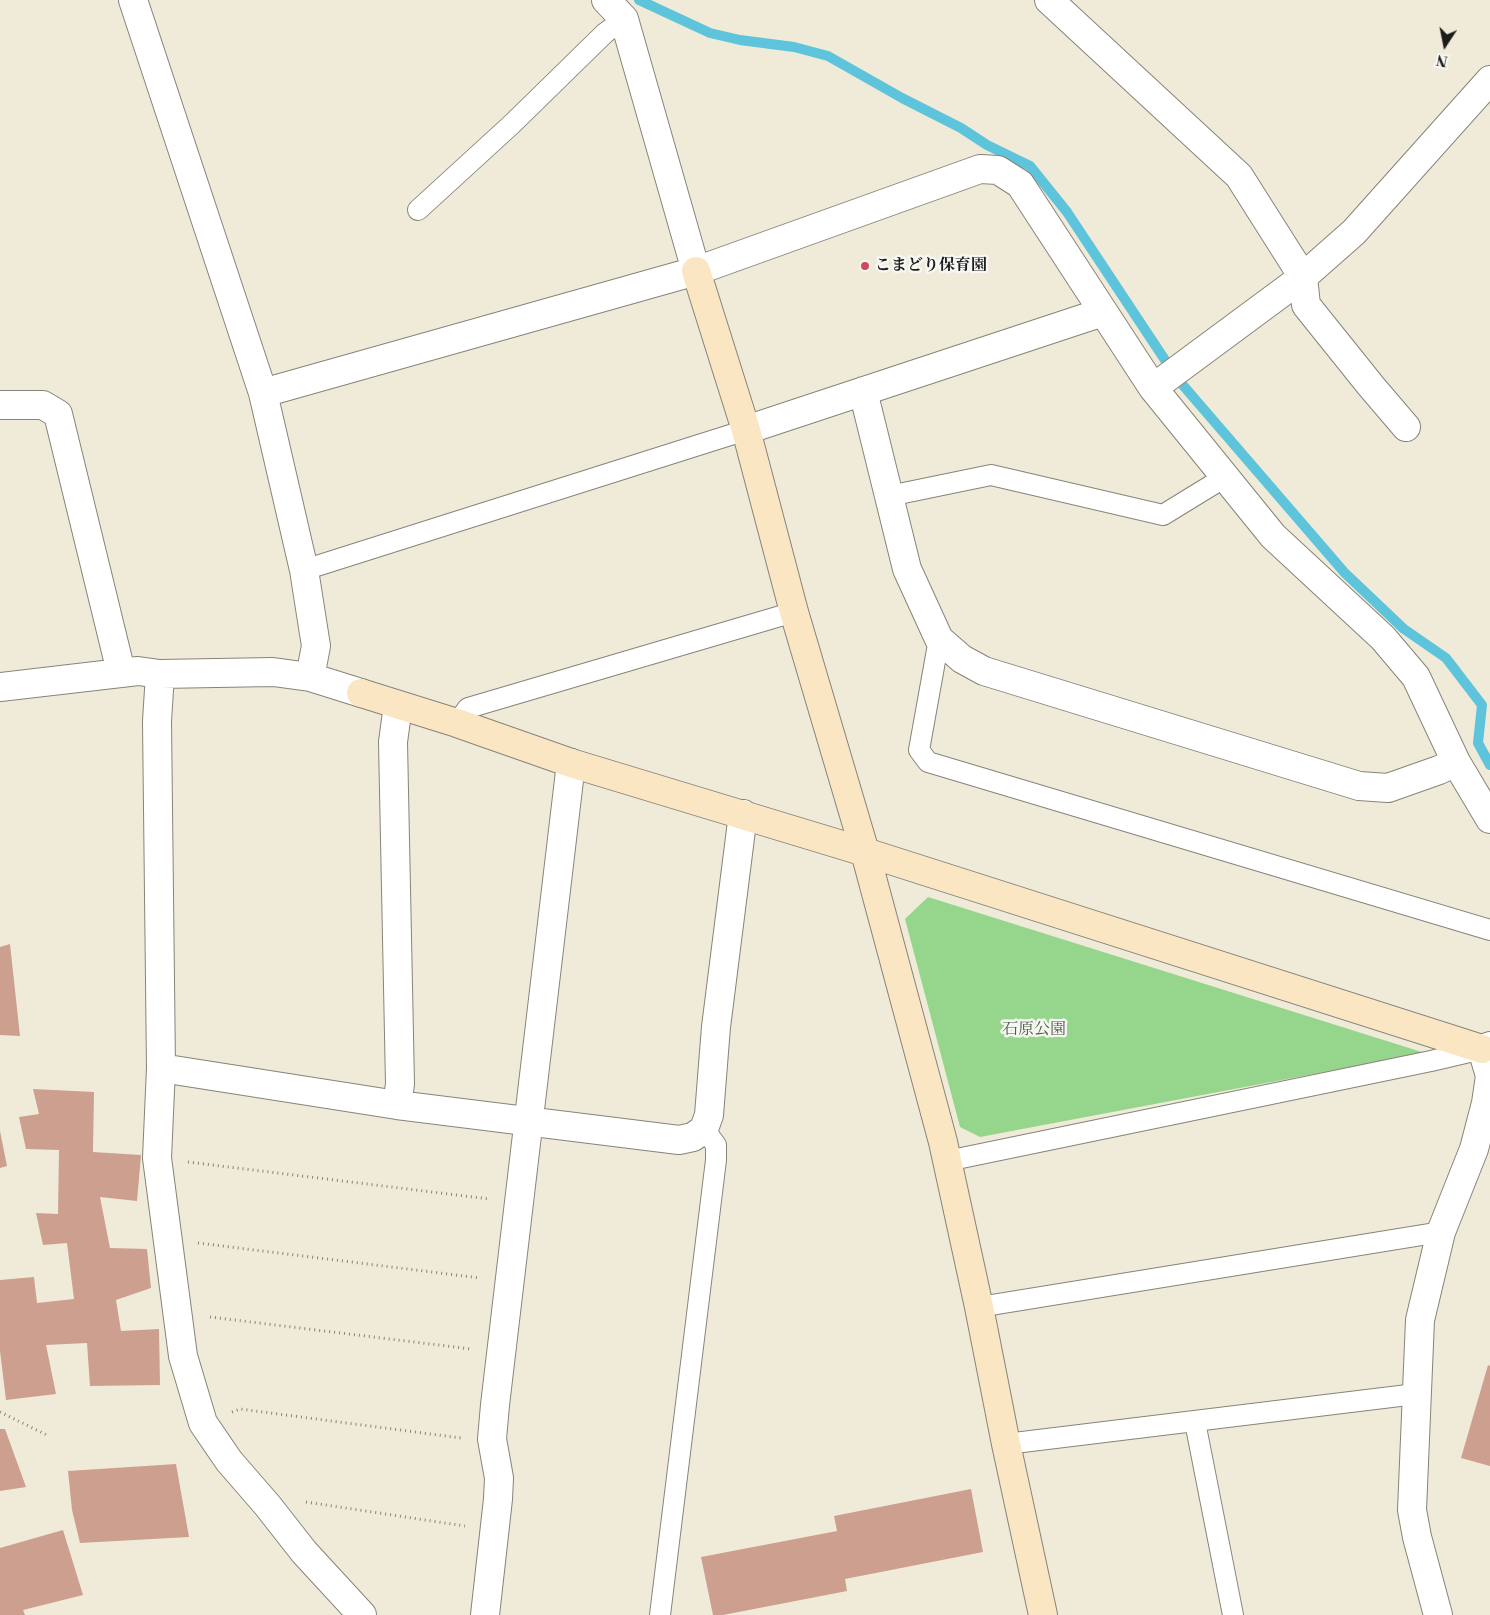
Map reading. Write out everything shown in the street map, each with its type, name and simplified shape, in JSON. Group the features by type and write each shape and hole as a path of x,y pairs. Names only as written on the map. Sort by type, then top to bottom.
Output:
{"street":[{"path":"133,0 263,393 304,570 316,646 310,677"},
{"path":"1049,0 1239,176 1303,277 1306,305 1406,427"},
{"path":"615,9 746,430 794,612 865,852 947,1161 1043,1615"},
{"path":"1153,388 1303,277 1354,232 1490,80"},
{"path":"263,393 696,271 980,169 998,170 1020,184 1153,388 1273,536 1383,638 1416,677 1456,762 1490,819"},
{"path":"746,430 1103,312"},
{"path":"863,391 907,569 939,639 962,659 984,671 1359,786 1388,788 1440,770 1456,762"},
{"path":"0,405 43,405 58,414 120,672"},
{"path":"0,687 138,671 160,674 273,672 310,677 457,723 571,763 743,814 1486,1048 1490,1076 1486,1103 1474,1149 1442,1232 1420,1320 1412,1510 1417,1537 1438,1615"},
{"path":"160,674 157,721 162,1068 157,1158 183,1356 203,1423 229,1461 304,1552 359,1614"},
{"path":"398,706 393,742 400,1084 398,1105"},
{"path":"485,1615 496,1530 499,1478 492,1439 571,763"},
{"path":"162,1068 398,1105 679,1140 693,1137 704,1129 709,1115 718,1008 743,814"}],"lane":[{"path":"418,210 512,124 605,33 615,9"},
{"path":"304,570 746,430"},
{"path":"889,496 992,475 1162,515 1226,477"},
{"path":"457,723 468,708 794,612"},
{"path":"939,639 919,750 928,762 1490,930"},
{"path":"947,1161 1431,1062 1486,1048"},
{"path":"660,1615 716,1160 716,1145 704,1129"},
{"path":"979,1306 1442,1232"},
{"path":"1006,1444 1416,1394"},
{"path":"1195,1422 1233,1615"}],"path":[{"path":"157,1158 519,1203"},
{"path":"168,1239 510,1282"},
{"path":"177,1313 502,1353"},
{"path":"203,1423 240,1409 462,1438 496,1453"},
{"path":"0,1412 49,1436"},
{"path":"268,1506 290,1500 496,1530"}],"green space":[{"name":"石原公園","path":"928,897 1425,1053 980,1137 960,1127 905,919"}],"building":[{"path":"10,944 20,1036 0,1035 0,947"},
{"path":"33,1089 94,1092 93,1152 141,1155 137,1201 100,1197 110,1248 147,1249 151,1288 116,1300 121,1331 159,1329 160,1385 90,1386 87,1343 46,1345 56,1394 6,1400 0,1351 0,1280 34,1277 37,1303 74,1299 67,1243 43,1245 36,1213 58,1214 59,1150 26,1149 19,1117 39,1114"},
{"path":"0,1131 7,1166 0,1168"},
{"path":"1488,1365 1490,1366 1490,1466 1461,1458"},
{"path":"0,1429 5,1429 26,1487 0,1491"},
{"path":"176,1464 189,1537 80,1543 72,1510 68,1471"},
{"path":"971,1489 983,1552 845,1579 847,1591 723,1615 713,1615 701,1557 837,1531 834,1516"},
{"path":"63,1530 83,1595 23,1610 25,1615 0,1615 0,1548"}],"waterway":[{"path":"639,0 710,33 740,40 794,47 828,56 902,98 961,128 987,145 1030,166 1067,212 1165,360"},
{"path":"1181,383 1344,572 1404,629 1446,658 1482,705 1478,743 1490,765"}],"place":[{"name":"こまどり保育園","path":"865,266"}]}
